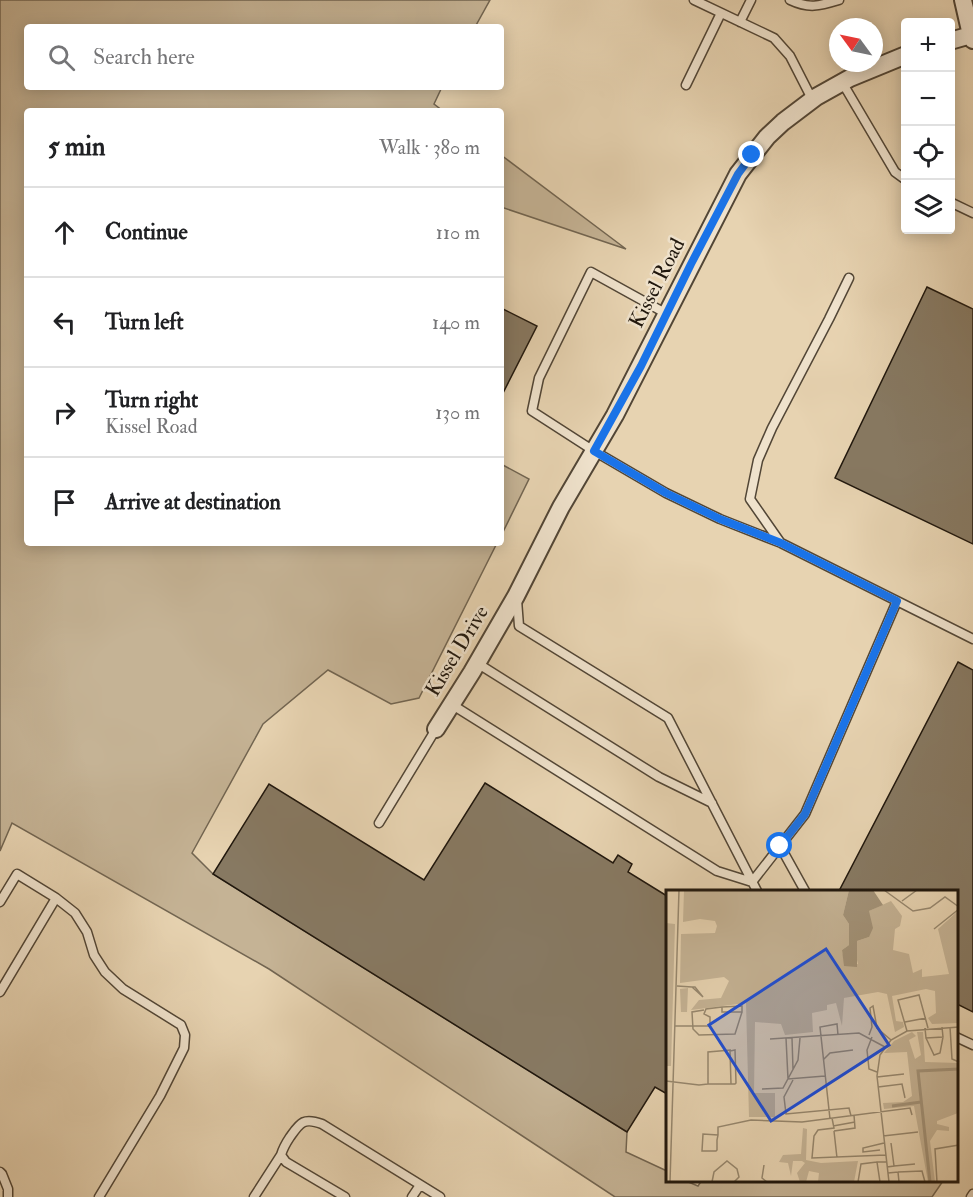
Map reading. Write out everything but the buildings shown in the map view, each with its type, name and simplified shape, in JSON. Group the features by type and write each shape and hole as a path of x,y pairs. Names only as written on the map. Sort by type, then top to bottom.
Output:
{"street":[{"path":"955,40 972,38 963,0"},
{"name":"Kissel Road","path":"516,596 561,507 615,415 668,315 691,264 738,174 767,137 812,99 842,82 901,57"},
{"name":"Kissel Drive","path":"436,729 516,596"}],"lane":[{"path":"694,0 774,38 790,56 812,99"},
{"path":"740,22 751,0"},
{"path":"790,0 802,5 818,6 839,0"},
{"path":"686,85 721,13"},
{"path":"842,82 895,172 901,176"},
{"path":"955,204 973,213"},
{"path":"668,315 591,272 539,378 532,411 594,451 675,497 720,519 781,543 973,639"},
{"path":"781,543 750,499 758,460 771,428 849,278"},
{"path":"516,596 519,627 668,718 756,890"},
{"path":"752,882 805,814 897,601"},
{"path":"477,663 659,777 712,804"},
{"path":"451,704 717,871 752,882"},
{"path":"380,822 436,729"},
{"path":"780,846 804,890"},
{"path":"0,902 17,874 56,898 75,913 87,932 94,955 105,972 123,989 181,1025 184,1048 160,1096 99,1197"},
{"path":"0,992 56,898"},
{"path":"958,1038 973,1045"},
{"path":"254,1197 300,1124 313,1120 440,1197"},
{"path":"281,1155 286,1162 345,1197"},
{"path":"0,1172 8,1189 8,1197"},
{"path":"412,1197 420,1185"}],"shaded area":[{"path":"0,0 490,0 477,24 24,24 24,90 441,90 434,104 439,108 24,108 24,546 495,546 419,698 391,704 328,670 263,724 192,853 213,874 627,1132 626,1152 666,1171 666,1182 688,1182 698,1186 701,1182 942,1182 932,1197 615,1197 269,969 12,823 0,851"},
{"path":"504,157 626,249 504,208"},
{"path":"504,466 529,479 504,530"}],"route":[{"path":"752,155 738,174 691,264 668,315 594,451 666,493 720,519 781,543 897,601 805,814 780,846"}]}
